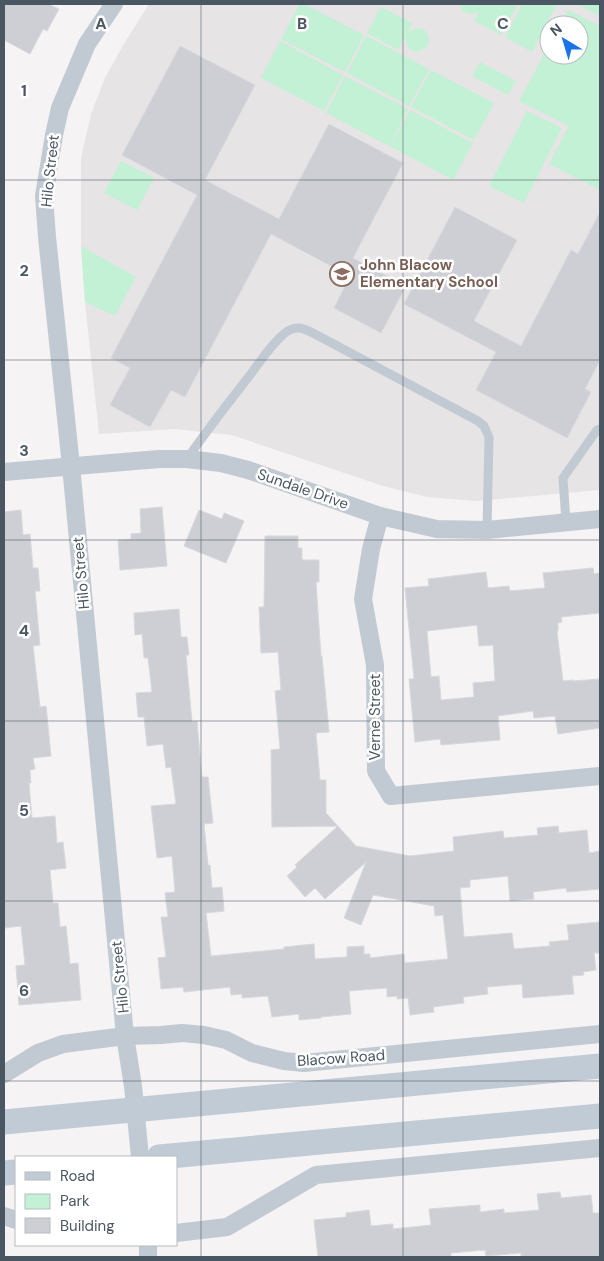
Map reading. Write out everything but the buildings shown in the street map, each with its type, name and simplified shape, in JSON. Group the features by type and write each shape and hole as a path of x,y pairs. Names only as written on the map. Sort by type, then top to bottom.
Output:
{"main road":[{"name":"Blacow Road","path":"4,1122 600,1066"},
{"path":"170,1156 600,1116"}],"street":[{"name":"Hilo Street","path":"114,4 87,44 60,108 44,196 125,1036 133,1086 140,1156"},
{"name":"Sundale Drive","path":"4,472 159,459 188,459 221,463 248,470 380,516 437,529 487,530 600,519"},
{"name":"Verne Street","path":"380,516 371,549 363,599 375,665 376,772 391,796 600,776"},
{"name":"Blacow Road","path":"4,1074 38,1053 63,1044 125,1036 161,1036 182,1033 204,1035 226,1040 252,1053 284,1061 304,1063 600,1034"},
{"path":"178,1233 227,1228 316,1175 600,1148"}],"lane":[{"path":"188,459 205,434 280,338 289,330 297,328 306,330 478,421 484,426 489,437 487,530"},
{"path":"566,522 563,478 596,430 600,429"}],"shaded area":[{"name":"John Blacow Elementary School","path":"149,4 600,4 600,490 476,501 427,497 380,485 232,435 174,429 99,434 81,246 81,158 91,114 105,78"}],"green space":[{"path":"300,4 304,4 364,35 345,72 281,39"},
{"path":"459,4 518,4 501,35 474,21 479,11 473,13 464,12"},
{"path":"522,4 557,4 551,15 539,15 539,39 532,52 505,37"},
{"path":"576,4 600,4 600,16"},
{"path":"381,7 412,23 408,33 420,28 425,31 429,39 425,48 417,51 409,49 406,36 398,50 367,33"},
{"path":"568,10 578,15 565,15"},
{"path":"589,20 600,26 600,190 549,164 569,126 519,101 539,64 589,65"},
{"path":"366,36 429,69 409,106 347,73"},
{"path":"280,41 343,75 324,111 261,78"},
{"path":"480,62 516,81 508,95 472,76"},
{"path":"431,70 494,103 474,140 411,107"},
{"path":"345,76 408,109 389,146 326,113"},
{"path":"410,110 473,143 453,180 390,146"},
{"path":"527,111 562,128 524,203 489,186"},
{"path":"121,161 154,178 137,210 104,193"},
{"path":"81,246 136,277 115,316 85,302"}],"place":[{"name":"John Blacow Elementary School","path":"342,274"}]}
